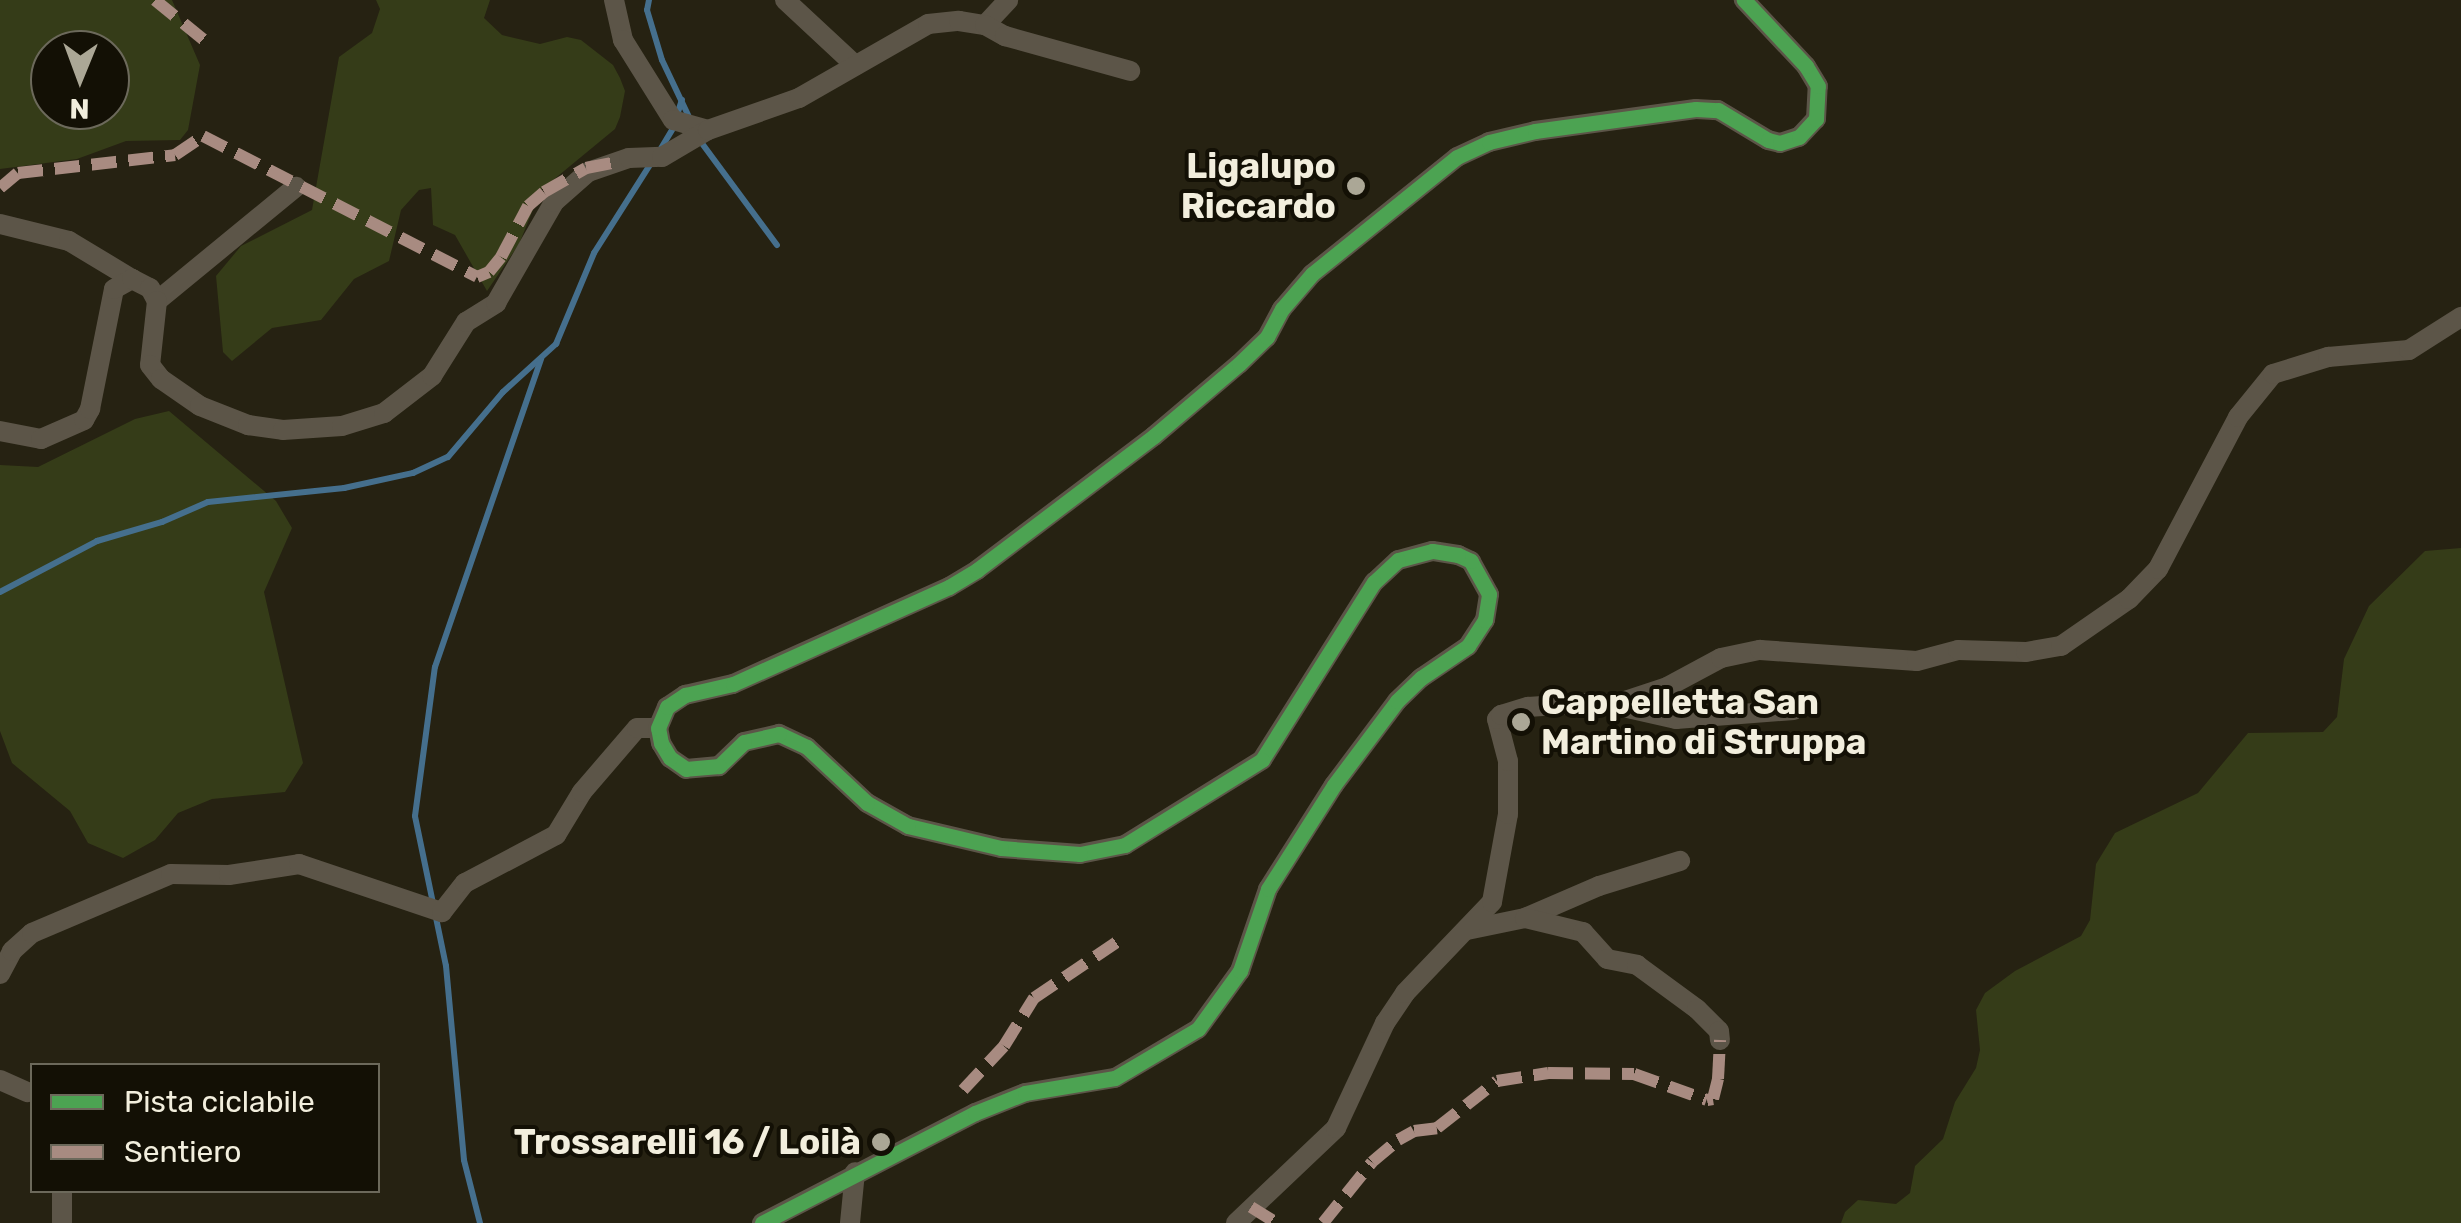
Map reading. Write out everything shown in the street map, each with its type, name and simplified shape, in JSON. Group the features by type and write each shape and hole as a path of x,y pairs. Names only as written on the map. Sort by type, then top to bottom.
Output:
{"street":[{"path":"614,0 624,40 672,120 708,130"},
{"path":"785,0 856,65"},
{"path":"985,25 1008,0"},
{"path":"762,1223 855,1172 1026,1093 1115,1078 1198,1028 1240,970 1268,889 1334,785 1398,701 1421,678 1468,646 1486,620 1486,582 1471,561 1458,555 1418,552 1388,568 1374,582 1262,760 1125,844 1080,854 1040,854 928,832 866,804 816,754 788,736 752,738 719,766 695,770 670,758 660,744 658,728 667,707 678,698 733,684 949,587 977,570 1240,364 1267,337 1282,309 1312,274 1458,157 1489,142 1535,130 1696,109 1718,110 1768,140 1780,143 1798,137 1816,119 1818,86 1744,0"},
{"path":"0,224 69,241 150,288 157,301 150,365 161,379 200,406 248,425 314,430 366,420 401,404 432,376 466,322 496,304 554,202 588,172 629,158 662,157 708,130 798,98 928,24 959,20 985,25 1006,36 1130,71"},
{"path":"157,301 296,187"},
{"path":"0,431 41,438 84,420 90,409 114,289 132,279"},
{"path":"1236,1223 1288,1168 1336,1128 1394,1010 1420,972 1492,902 1506,836 1508,760 1497,719 1528,707 1619,703 1667,687 1721,658 1760,650 1917,661 1958,650 2026,652 2061,646 2130,599 2158,569 2238,416 2273,374 2328,358 2409,350 2461,317"},
{"path":"1619,703 1638,714 1676,719 1794,710"},
{"path":"0,974 12,951 32,933 170,874 229,875 300,864 442,912 465,882 556,835 582,792 616,750 642,725 658,728"},
{"path":"1465,930 1525,918 1599,886 1680,861"},
{"path":"1525,918 1583,932 1607,958 1646,970 1712,1022 1720,1040"},
{"path":"0,1080 27,1092"},
{"path":"850,1223 855,1172"},
{"path":"62,1193 62,1223"}],"green space":[{"path":"0,0 172,0 200,65 188,130 180,140 126,141 77,159 0,169"},
{"path":"376,0 490,0 484,18 502,35 540,44 567,37 581,40 613,65 620,78 625,91 620,117 615,129 541,190 519,244 487,291 455,235 433,225 431,188 419,190 401,210 389,261 354,279 321,320 272,328 232,361 223,352 216,276 241,246 312,210 339,57 372,33 380,9"},
{"path":"169,411 276,501 292,528 264,592 303,763 285,792 212,799 178,813 155,840 123,858 88,843 70,811 12,763 0,731 0,465 38,467 135,419"},
{"path":"2461,548 2461,1223 1841,1223 1845,1212 1858,1200 1896,1204 1910,1193 1915,1166 1943,1139 1955,1102 1976,1068 1980,1050 1976,1010 1985,993 2015,971 2081,936 2090,920 2096,864 2115,833 2198,793 2248,733 2323,732 2337,717 2344,659 2369,606 2425,551"}],"waterway":[{"path":"649,0 647,10 662,60 691,121"},
{"path":"677,115 682,100"},
{"path":"660,150 674,127"},
{"path":"698,138 777,245"},
{"path":"0,592 97,541 162,522 208,502 344,488 413,473 448,457 503,392 556,344 594,253 653,160"},
{"path":"480,1223 464,1160 446,966 415,816 435,667 541,359"}],"marked path":[{"path":"155,0 204,40"},
{"path":"0,188 18,173 175,155 203,136 477,277 489,272 501,257 528,206 544,192 586,168 616,162"},
{"path":"963,1090 1004,1046 1034,998 1117,942"},
{"path":"1323,1223 1372,1162 1398,1140 1414,1131 1437,1128 1497,1081 1548,1073 1634,1074 1713,1099 1720,1040"},
{"path":"1251,1207 1277,1223"}],"cycle path":[{"path":"762,1223 975,1113 1025,1093 1115,1078 1198,1029 1240,971 1268,889 1334,785 1397,701 1421,678 1468,646 1485,620 1489,594 1471,561 1458,555 1432,551 1398,560 1374,582 1262,760 1125,845 1080,854 1001,848 908,826 867,803 807,747 779,734 744,742 719,766 686,769 670,758 661,743 658,728 667,707 685,695 733,684 949,587 977,570 1154,436 1239,364 1267,337 1282,309 1312,274 1457,157 1489,142 1535,131 1696,109 1718,110 1768,140 1780,143 1799,137 1816,119 1818,86 1806,66 1744,0"}],"place":[{"name":"Ligalupo Riccardo","path":"1356,186"},
{"name":"Cappelletta San Martino di Struppa","path":"1521,722"},
{"name":"Trossarelli 16 / Loilà","path":"881,1142"}]}
